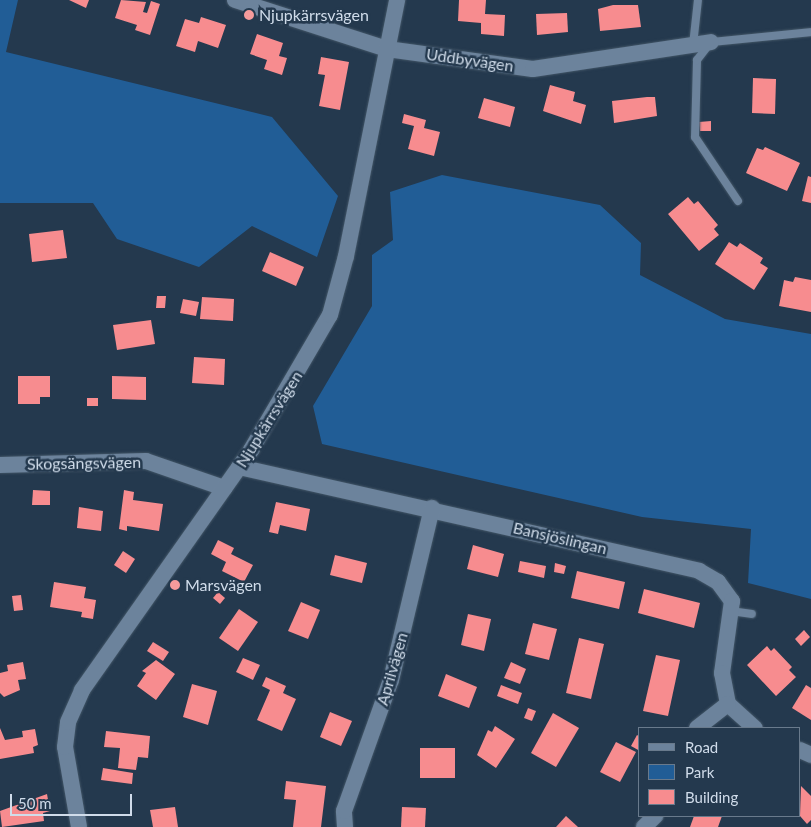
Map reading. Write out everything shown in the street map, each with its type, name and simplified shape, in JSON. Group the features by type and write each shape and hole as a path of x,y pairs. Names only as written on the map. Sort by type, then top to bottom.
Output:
{"street":[{"name":"Uddbyvägen","path":"235,0 387,49 533,69 711,42"},
{"name":"Njupkärrsvägen","path":"224,488 287,394 330,315 346,256 397,0"},
{"name":"Skogsängsvägen","path":"0,465 146,461 224,488"},
{"name":"Bansjöslingan","path":"239,467 432,508 699,571 718,582 732,601 722,672 728,704"},
{"path":"78,827 65,747 68,722 82,690 224,488"},
{"name":"Aprilvägen","path":"345,827 344,811 391,680 432,508"},
{"path":"698,727 728,704 754,727"},
{"path":"644,827 653,817"}],"lane":[{"path":"693,45 698,0"},
{"name":"Uddbyvägen","path":"711,42 811,32"},
{"path":"711,42 698,60 695,137 738,201"},
{"path":"731,611 752,614"}],"green space":[{"path":"0,0 18,0 6,52 272,117 338,196 317,257 252,226 199,267 117,239 93,203 0,203"},
{"path":"442,175 600,205 641,243 640,275 725,319 811,334 811,599 748,583 751,529 642,517 322,444 313,406 372,306 372,255 393,240 390,192"}],"building":[{"path":"69,0 89,0 86,8"},
{"path":"121,0 146,2 143,12 147,13 151,1 160,4 150,35 135,30 137,25 115,18"},
{"path":"459,0 486,0 485,14 505,15 504,36 481,34 481,23 458,21"},
{"path":"613,5 638,5 641,27 600,31 598,9"},
{"path":"567,13 568,32 537,35 536,14"},
{"path":"201,17 226,25 218,48 198,41 195,52 176,46 185,19 199,23"},
{"path":"257,34 283,43 279,56 287,58 282,75 264,69 267,60 250,54"},
{"path":"321,57 349,62 340,110 319,106 325,75 318,74"},
{"path":"753,78 776,79 775,114 752,113"},
{"path":"550,85 575,92 573,101 586,105 581,124 543,111"},
{"path":"655,97 657,116 614,123 612,101"},
{"path":"484,98 515,107 510,127 478,118"},
{"path":"404,114 426,120 424,128 440,132 434,156 408,149 414,126 402,123"},
{"path":"711,121 711,131 700,131 699,122"},
{"path":"765,147 800,163 787,191 746,173 757,148 763,150"},
{"path":"808,176 811,177 811,203 802,201"},
{"path":"688,197 694,204 698,201 718,225 714,229 719,235 699,251 668,214"},
{"path":"63,230 67,258 32,262 29,234"},
{"path":"729,242 737,247 740,243 763,258 760,263 768,268 754,290 715,264"},
{"path":"270,252 304,267 296,286 262,271"},
{"path":"795,277 811,280 811,312 779,306 784,280 793,282"},
{"path":"157,296 166,296 165,308 156,308"},
{"path":"202,297 234,299 233,321 200,319"},
{"path":"183,299 199,302 196,316 180,313"},
{"path":"151,320 155,344 117,350 113,325"},
{"path":"194,357 225,359 224,385 192,383"},
{"path":"18,376 50,376 50,397 40,397 40,404 18,404"},
{"path":"112,376 146,377 146,400 112,399"},
{"path":"87,398 98,398 98,406 87,406"},
{"path":"33,490 50,491 50,505 32,505"},
{"path":"124,490 134,492 133,500 163,504 159,531 127,526 127,531 119,529"},
{"path":"276,502 310,509 306,531 280,525 278,534 269,532"},
{"path":"79,507 103,511 101,531 77,528"},
{"path":"218,540 234,548 231,554 253,565 244,582 222,571 226,562 211,554"},
{"path":"473,545 504,554 498,577 467,569"},
{"path":"123,551 135,559 126,573 114,565"},
{"path":"335,555 367,563 362,583 330,575"},
{"path":"520,561 546,566 544,578 518,572"},
{"path":"555,563 566,566 564,574 554,572"},
{"path":"577,571 625,582 619,609 571,598"},
{"path":"54,582 86,587 84,598 96,600 93,619 81,617 82,612 50,607"},
{"path":"644,589 700,603 694,628 638,613"},
{"path":"218,592 225,598 220,604 213,598"},
{"path":"21,595 23,610 14,611 12,596"},
{"path":"301,602 320,610 308,639 288,631"},
{"path":"239,609 258,622 238,651 219,638"},
{"path":"468,614 491,619 484,651 461,645"},
{"path":"533,623 557,629 549,660 525,654"},
{"path":"804,630 810,637 801,646 795,639"},
{"path":"579,638 604,644 591,699 566,693"},
{"path":"153,642 169,652 163,661 147,651"},
{"path":"767,646 771,651 774,648 792,667 789,670 796,677 776,696 747,665"},
{"path":"656,655 680,660 668,716 643,711"},
{"path":"243,658 260,665 253,680 236,672"},
{"path":"156,660 175,674 156,700 137,686 146,673 142,671"},
{"path":"23,662 26,679 18,680 20,690 4,697 0,693 0,673 8,671 7,665"},
{"path":"511,662 526,669 520,684 504,678"},
{"path":"446,674 477,687 469,708 438,696"},
{"path":"266,677 286,686 283,693 296,699 282,731 257,720 270,690 262,686"},
{"path":"192,684 217,691 208,725 183,717"},
{"path":"501,685 522,693 518,704 497,696"},
{"path":"806,685 811,688 811,720 792,708"},
{"path":"528,708 536,711 532,721 524,718"},
{"path":"330,712 352,721 341,746 320,737"},
{"path":"553,713 579,728 556,767 531,753"},
{"path":"495,726 515,739 496,768 477,755 488,730 492,732"},
{"path":"0,728 5,740 23,737 22,731 35,729 38,745 33,747 34,753 0,759"},
{"path":"106,731 150,736 148,758 138,757 136,770 118,768 120,748 104,747"},
{"path":"637,735 638,750 631,746"},
{"path":"616,742 636,752 620,782 600,772"},
{"path":"420,748 455,748 455,778 420,778"},
{"path":"103,768 133,773 132,784 101,780"},
{"path":"286,781 326,786 321,827 293,827 296,800 284,799"},
{"path":"801,786 811,796 811,820 807,824 801,817"},
{"path":"47,794 50,811 43,813 44,821 2,827 0,811"},
{"path":"175,807 178,827 153,827 150,810"},
{"path":"402,807 426,808 425,827 401,827"},
{"path":"566,816 578,827 556,827"},
{"path":"694,817 722,817 718,827 690,827"}],"place":[{"name":"Njupkärrsvägen","path":"249,15"},
{"name":"Marsvägen","path":"175,585"}]}
